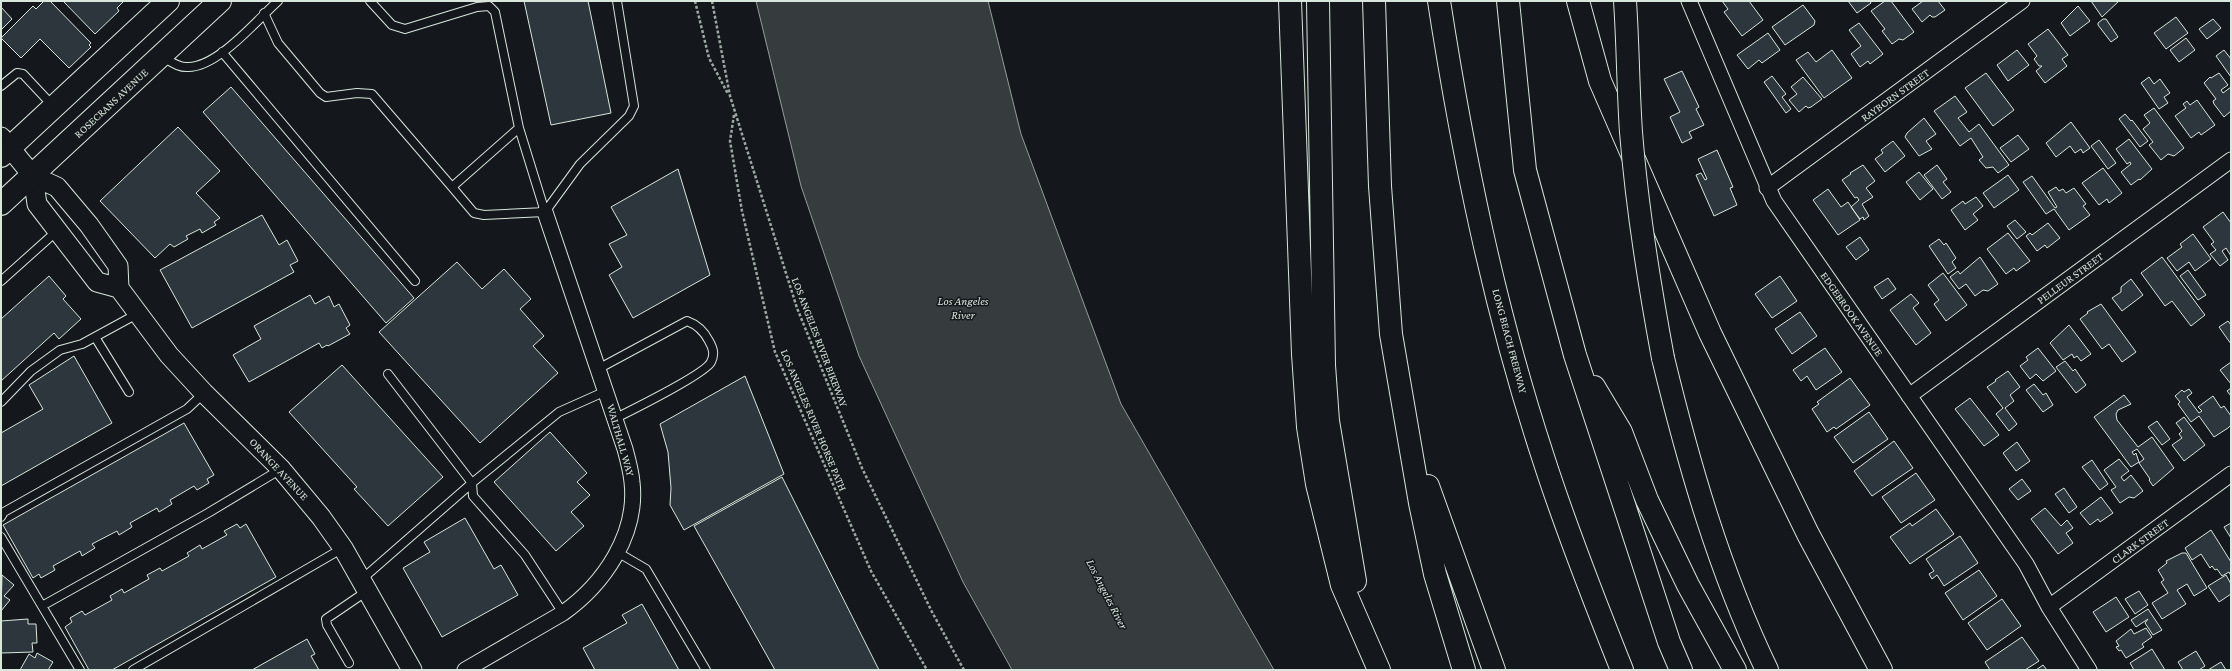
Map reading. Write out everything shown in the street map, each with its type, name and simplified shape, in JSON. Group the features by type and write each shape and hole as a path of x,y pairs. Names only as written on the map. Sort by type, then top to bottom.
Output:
{"main road":[{"path":"4,147 55,108 168,1"},
{"name":"ROSECRANS AVENUE","path":"1,204 33,176 220,1"},
{"path":"1290,1 1303,354 1308,427 1317,484 1342,585 1365,635 1378,670"},
{"path":"1318,1 1324,365 1328,421 1365,635"},
{"path":"1374,1 1380,186 1386,288 1391,334 1420,503 1435,574 1464,670"},
{"name":"LONG BEACH FREEWAY","path":"1439,1 1455,102 1476,212 1502,319 1542,457 1580,564 1622,670"},
{"path":"1508,1 1525,170 1574,355 1669,642 1681,670"},
{"path":"1578,1 1600,81 1710,333 1808,534 1881,670"},
{"path":"1625,1 1631,131 1636,190 1648,278 1663,358 1698,493 1735,596 1767,670"},
{"path":"1574,355 1621,432 1647,500 1703,613 1735,670"},
{"path":"1408,428 1461,583 1494,670"},
{"path":"1808,534 1865,670"}],"street":[{"name":"EDGEBROOK AVENUE","path":"1689,1 1768,188 1782,213 2026,564 2049,607 2089,670"},
{"name":"RAYBORN STREET","path":"1768,188 2022,1"},
{"path":"4,147 33,176 57,187 89,226 118,266 119,288 97,282 59,230 37,204 33,176"},
{"name":"PELLEUR STREET","path":"1909,396 2231,160"},
{"name":"WALTHALL WAY","path":"465,670 564,613 592,589 606,571 617,552 631,517 632,482 625,449 616,418 545,212"},
{"name":"ORANGE AVENUE","path":"119,288 137,314 166,350 204,393 281,469 321,516 343,548 412,670"},
{"name":"CLARK STREET","path":"2049,607 2231,474"}],"lane":[{"path":"160,56 186,68 207,62 222,52 278,1"},
{"path":"370,1 392,26 405,29 478,7 489,6 495,12 519,128 545,212"},
{"path":"545,212 580,164 629,116 634,106 617,1"},
{"path":"264,13 278,43 320,93 326,97 357,93 372,94 474,213 484,215 545,212"},
{"path":"222,52 415,281"},
{"path":"1,86 17,73 23,74 55,108"},
{"path":"452,187 519,128"},
{"path":"1,281 59,230"},
{"path":"1,402 31,371 60,350 82,344 137,314"},
{"path":"598,369 687,321 700,328 713,350 711,363 697,375 616,418"},
{"path":"95,337 129,392"},
{"path":"388,374 472,483 473,496 525,555 564,613"},
{"path":"349,663 327,626 326,620 364,586 472,483 559,412 606,391"},
{"path":"1,517 4,512 187,409 204,393"},
{"path":"42,606 208,513 281,469"},
{"path":"1,537 80,670"},
{"path":"133,670 343,548"},
{"path":"617,552 646,569 706,670"}],"path":[{"path":"695,1 709,58 730,96"},
{"name":"LOS ANGELES RIVER BIKEWAY","path":"712,1 734,112 797,308 865,476 932,612 964,670"},
{"name":"LOS ANGELES RIVER HORSE PATH","path":"734,112 730,141 731,149 742,212 775,352 871,571 927,670"}],"water":[{"name":"Los Angeles River","path":"756,1 988,1 1021,134 1121,404 1274,670 1012,670 963,582 859,356 801,186"}],"building":[{"path":"44,1 50,1 91,43 89,45 91,47 69,68 40,39 21,58 1,38 33,6 36,9"},
{"path":"63,1 124,1 117,8 119,11 95,34"},
{"path":"524,1 588,1 611,113 551,125"},
{"path":"1722,1 1749,1 1763,20 1742,36 1724,12 1728,9"},
{"path":"1848,1 1870,1 1871,3 1857,13"},
{"path":"1885,1 1891,1 1914,32 1903,40 1899,39 1892,44 1882,31 1885,29 1871,11"},
{"path":"1923,1 1938,1 1945,10 1935,17 1930,15 1922,22 1912,9"},
{"path":"2091,1 2119,1 2102,17"},
{"path":"1803,5 1815,21 1814,25 1785,45 1772,27"},
{"path":"2078,6 2090,21 2070,36 2061,23"},
{"path":"1,7 12,19 1,30"},
{"path":"2176,17 2188,33 2166,49 2154,33"},
{"path":"2103,19 2106,19 2118,37 2111,42 2098,25 2098,23"},
{"path":"2213,19 2221,28 2207,39 2199,29"},
{"path":"1859,23 1883,54 1870,64 1868,61 1860,67 1851,54 1861,46 1849,30"},
{"path":"2048,29 2068,55 2062,59 2067,66 2045,83 2036,71 2042,66 2039,66 2034,59 2037,56 2028,44"},
{"path":"1768,33 1780,50 1762,63 1759,60 1748,69 1737,55"},
{"path":"2186,38 2195,50 2179,62 2170,50"},
{"path":"1832,50 1852,78 1824,98 1796,60 1808,52 1816,62"},
{"path":"2017,50 2029,65 2008,81 1997,65"},
{"path":"2224,50 2231,59 2231,77 2216,56"},
{"path":"1682,71 1699,107 1696,109 1704,125 1689,132 1692,138 1682,143 1670,117 1680,112 1664,79"},
{"path":"1986,73 2014,110 1993,126 1965,88"},
{"path":"2219,73 2228,85 2221,90 2223,93 2231,87 2231,111 2224,117 2214,104 2213,101 2216,99 2204,83 2210,77 2211,78"},
{"path":"1772,76 1786,94 1782,97 1791,109 1786,113 1764,82"},
{"path":"1803,77 1822,99 1811,107 1808,108 1806,106 1799,112 1789,100 1797,94 1791,87"},
{"path":"2149,77 2154,84 2160,79 2170,93 2164,97 2168,103 2159,109 2141,83"},
{"path":"231,87 414,298 386,323 203,112"},
{"path":"1955,96 1967,112 1958,118 1969,132 1979,124 2009,165 1998,173 1993,167 1986,168 1979,160 1983,157 1971,138 1960,146 1934,111"},
{"path":"2197,100 2215,125 2201,135 2199,132 2191,138 2175,116 2186,108 2183,104 2187,101 2190,105"},
{"path":"2154,108 2184,148 2174,156 2168,154 2161,160 2149,145 2153,142 2143,129 2150,123 2144,115"},
{"path":"2125,114 2131,121 2132,120 2148,141 2140,147 2119,119"},
{"path":"1924,118 1936,134 1926,141 1932,149 1919,156 1905,137 1907,133"},
{"path":"2071,122 2090,148 2083,153 2081,149 2075,153 2070,146 2056,157 2046,143"},
{"path":"178,127 220,171 196,193 220,218 214,222 216,225 202,233 200,229 186,236 188,239 174,247 170,244 155,258 100,201"},
{"path":"2018,135 2029,149 2011,162 2000,148"},
{"path":"2129,139 2152,169 2140,180 2139,179 2131,185 2121,172 2131,164 2130,162 2127,164 2116,149"},
{"path":"2099,140 2116,163 2108,169 2091,146"},
{"path":"1893,141 1905,156 1885,172 1875,159 1883,153 1881,150"},
{"path":"1717,150 1733,187 1730,188 1737,205 1714,216 1696,175 1701,173 1705,180 1707,179 1698,159"},
{"path":"1863,165 1875,181 1866,188 1873,197 1862,204 1869,216 1864,220 1863,217 1860,219 1851,207 1859,200 1857,197 1855,198 1842,180"},
{"path":"1937,165 1947,179 1943,182 1951,192 1942,199 1924,175"},
{"path":"2103,168 2122,193 2109,203 2107,199 2099,205 2082,183"},
{"path":"678,169 710,275 633,318 609,275 622,267 609,244 627,235 611,207"},
{"path":"1919,172 1933,189 1920,200 1906,182"},
{"path":"2008,175 2019,190 1994,208 1983,193"},
{"path":"2032,176 2055,208 2057,207 2048,192 2056,187 2059,191 2063,189 2066,193 2074,188 2086,204 2083,206 2090,215 2069,230 2054,209 2046,214 2023,182"},
{"path":"1828,189 1841,207 1848,202 1860,220 1838,235 1813,200"},
{"path":"1976,197 1983,206 1973,214 1978,220 1965,230 1951,210 1963,201 1965,204"},
{"path":"2223,212 2231,223 2231,256 2226,248 2222,251 2228,260 2220,266 2210,254 2216,250 2211,244 2214,242 2203,227"},
{"path":"262,215 279,245 287,240 298,261 290,265 294,272 192,328 160,270"},
{"path":"2015,220 2026,232 2017,239 2007,226"},
{"path":"2048,223 2060,238 2047,248 2045,245 2037,251 2026,236 2030,233 2032,235"},
{"path":"2008,233 2030,261 2016,271 2014,268 2006,274 1987,249"},
{"path":"2193,234 2211,259 2195,271 2189,262 2177,271 2167,258 2182,247 2180,244"},
{"path":"1860,237 1869,250 1856,260 1846,247"},
{"path":"1939,239 1944,245 1946,243 1956,258 1952,262 1956,268 1948,274 1929,246"},
{"path":"1980,257 1998,284 1988,291 1983,290 1975,296 1966,284 1959,289 1950,277 1958,271 1960,274"},
{"path":"2162,257 2205,315 2191,326 2172,301 2165,306 2141,273"},
{"path":"457,262 482,289 504,269 531,299 520,309 544,336 533,346 558,373 480,443 379,332"},
{"path":"2188,270 2206,295 2198,300 2180,276"},
{"path":"1943,273 1967,305 1946,321 1934,304 1939,300 1928,285"},
{"path":"49,276 66,296 63,299 81,319 59,339 54,333 1,381 1,319"},
{"path":"1780,276 1797,301 1772,318 1755,294"},
{"path":"1888,278 1896,289 1882,299 1874,287"},
{"path":"2131,279 2143,295 2122,311 2112,298 2121,292 2121,287"},
{"path":"1911,294 1919,303 1913,308 1931,333 1916,345 1890,310"},
{"path":"310,295 315,304 329,296 334,307 339,304 350,325 346,328 350,334 322,348 319,343 249,382 233,355 261,339 254,326"},
{"path":"2101,304 2136,352 2122,362 2109,344 2102,349 2080,319 2088,313 2087,312"},
{"path":"1800,312 1817,336 1792,354 1775,329"},
{"path":"2228,321 2231,325 2231,344 2219,327"},
{"path":"2069,325 2091,354 2081,361 2077,356 2074,358 2072,354 2063,360 2050,343"},
{"path":"1825,348 1842,372 1816,390 1807,376 1801,381 1793,370"},
{"path":"2038,348 2056,371 2043,381 2036,374 2030,379 2020,366 2028,360 2026,357"},
{"path":"74,356 112,423 1,486 1,433 43,409 29,385"},
{"path":"2065,361 2073,371 2075,369 2086,385 2076,393 2056,367"},
{"path":"2231,362 2231,384 2220,370"},
{"path":"342,365 443,477 388,526 354,489 357,487 289,412"},
{"path":"2008,371 2020,387 2010,395 2014,401 2005,408 2017,424 2009,431 1996,414 2003,408 1987,387"},
{"path":"745,376 784,474 684,530 670,505 671,488 668,452 660,424"},
{"path":"1850,378 1870,405 1836,429 1834,427 1827,432 1812,409 1819,404 1817,402"},
{"path":"2034,384 2043,395 2046,393 2053,405 2043,412 2026,390"},
{"path":"2231,388 2231,396 2227,391"},
{"path":"2189,389 2192,393 2187,397 2199,413 2202,411 2198,407 2213,396 2221,408 2224,406 2231,416 2231,425 2214,437 2199,416 2191,422 2178,404 2180,402 2175,396 2182,390 2184,392"},
{"path":"2124,395 2131,404 2118,410 2116,414 2117,420 2138,447 2152,437 2174,468 2153,486 2139,463 2144,459 2137,449 2132,452 2134,455 2136,453 2139,462 2131,467 2094,417"},
{"path":"1970,398 1999,435 1984,446 1955,409"},
{"path":"1869,412 1888,439 1853,463 1834,437"},
{"path":"2184,417 2205,445 2184,461 2172,445 2182,438 2179,434 2182,431 2176,423"},
{"path":"2157,421 2170,439 2162,445 2148,427"},
{"path":"184,423 214,475 207,479 209,483 197,490 194,486 170,500 172,504 159,512 157,508 130,523 132,527 119,535 117,531 92,544 95,548 82,556 80,551 53,566 55,570 41,578 39,574 33,578 3,525"},
{"path":"550,432 587,473 577,482 590,495 571,512 584,526 556,551 494,482"},
{"path":"1894,441 1913,468 1872,496 1854,471"},
{"path":"2017,442 2030,461 2016,471 2003,453"},
{"path":"2119,459 2129,471 2121,477 2124,481 2131,475 2143,491 2134,498 2129,497 2120,503 2111,490 2116,487 2104,470"},
{"path":"2092,460 2108,484 2100,490 2082,467"},
{"path":"1916,473 1935,500 1901,523 1882,497"},
{"path":"782,477 879,670 775,670 694,526"},
{"path":"2022,479 2031,491 2018,500 2009,489"},
{"path":"2064,488 2077,507 2069,513 2055,494"},
{"path":"2101,497 2113,513 2100,522 2098,519 2090,525 2080,513"},
{"path":"2045,508 2061,526 2067,520 2073,528 2066,533 2073,543 2058,554 2031,519"},
{"path":"1936,509 1954,534 1910,564 1890,537 1910,523 1912,526"},
{"path":"465,518 494,569 501,565 518,595 442,637 403,568 430,552 424,542"},
{"path":"2231,523 2231,538 2224,527"},
{"path":"237,524 240,528 246,524 276,577 112,670 89,670 65,627 72,622 70,618 82,611 85,615 112,600 110,596 122,589 124,593 149,579 147,575 160,568 162,571 189,556 187,553 200,545 202,549 227,535 224,531"},
{"path":"2211,530 2231,562 2231,576 2229,572 2222,576 2217,569 2215,570 2212,566 2210,568 2201,554 2192,560 2185,548"},
{"path":"1960,536 1978,563 1944,586 1937,575 1932,579 1929,574 1934,571 1926,559"},
{"path":"2182,553 2186,553 2207,588 2194,596 2187,584 2177,590 2186,604 2162,619 2152,603 2168,593 2161,582 2164,580 2158,570 2167,563 2166,561"},
{"path":"1979,570 1997,596 1963,620 1945,593"},
{"path":"2,575 14,585 4,596 10,600 1,611"},
{"path":"2226,575 2231,584 2231,594 2219,602 2208,586"},
{"path":"2139,591 2148,605 2135,614 2125,599"},
{"path":"2116,597 2129,617 2106,632 2093,612"},
{"path":"2002,599 2021,626 1987,650 1968,623"},
{"path":"642,604 679,670 595,670 583,648 627,623 622,615"},
{"path":"2148,609 2162,630 2153,635 2145,623 2148,619 2136,627 2131,620"},
{"path":"28,619 28,624 36,624 37,643 32,643 33,652 1,653 1,621"},
{"path":"2146,628 2152,637 2142,644 2144,647 2126,658 2121,650 2119,651 2116,647 2119,646 2116,641 2131,629 2134,634"},
{"path":"2022,637 2039,661 2025,670 1990,670 1985,662"},
{"path":"307,639 315,654 311,656 319,670 252,670"},
{"path":"2152,649 2165,670 2134,670 2130,663"},
{"path":"2196,651 2205,666 2199,670 2183,670 2178,662"},
{"path":"37,653 53,662 48,670 20,670 29,654 35,658"},
{"path":"2221,662 2226,670 2208,670"},
{"path":"2043,665 2047,670 2036,670"}]}
